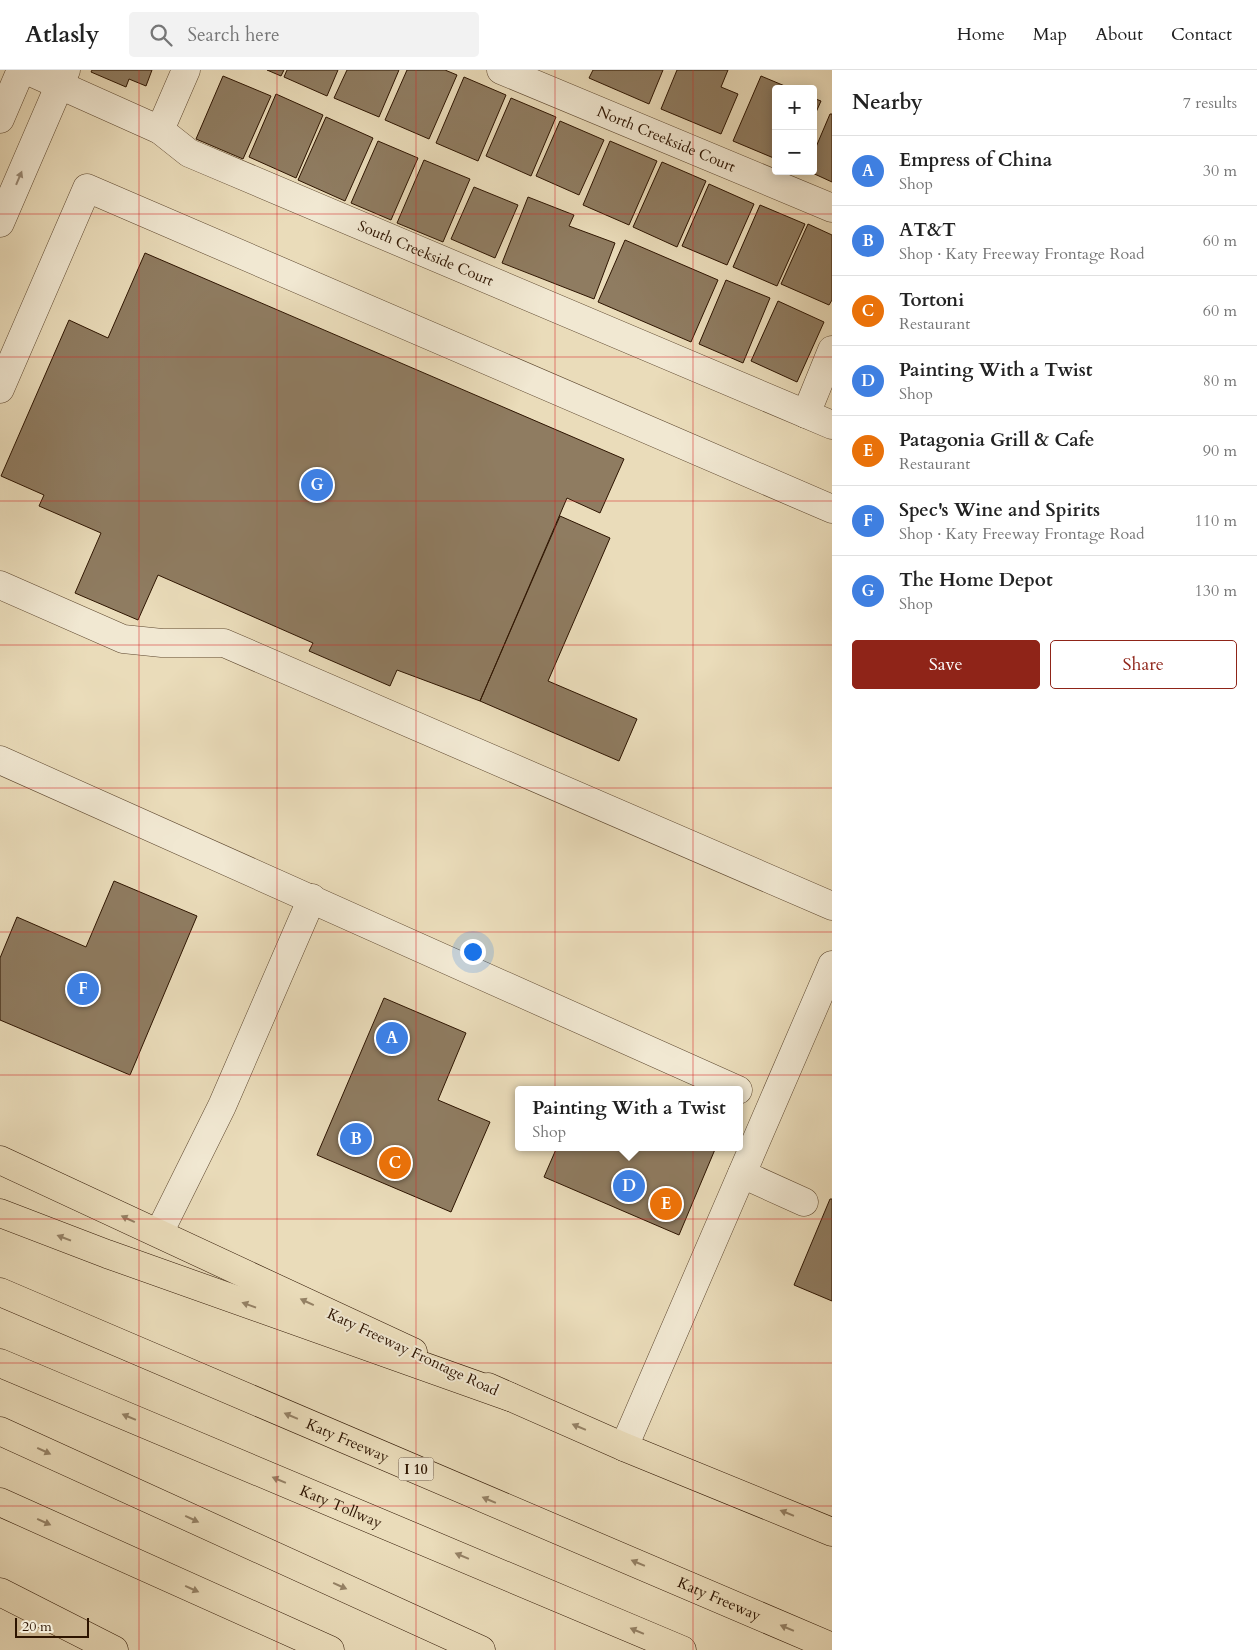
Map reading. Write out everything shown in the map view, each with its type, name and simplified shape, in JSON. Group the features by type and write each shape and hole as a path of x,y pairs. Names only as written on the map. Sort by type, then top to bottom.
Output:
{"main road":[{"name":"Katy Freeway Frontage Road","path":"0,1160 510,1397 624,1447 832,1532"},
{"path":"0,1213 106,1254 510,1397"},
{"name":"Katy Freeway","path":"0,1292 832,1647"},
{"name":"Katy Tollway","path":"0,1363 682,1650"},
{"path":"0,1431 481,1650"},
{"path":"0,1502 330,1650"},
{"path":"0,1592 114,1650"}],"street":[{"path":"0,119 21,70"},
{"name":"South Creekside Court","path":"26,70 63,77 160,130 189,153 832,425"},
{"path":"160,130 186,70"},
{"name":"North Creekside Court","path":"501,70 832,208"},
{"path":"0,223 63,77"},
{"path":"0,390 87,188 832,508"},
{"path":"806,414 832,350"},
{"path":"0,584 123,639 162,643 224,642 832,906"},
{"path":"0,760 730,1086"},
{"path":"159,1233 222,1106 312,898"},
{"path":"624,1447 832,965"},
{"path":"743,1092 772,1105"},
{"path":"742,1174 804,1202"}],"building":[{"path":"92,70 152,70 146,86 129,79 126,87 91,72"},
{"path":"267,70 284,70 281,76"},
{"path":"287,70 338,70 327,96 284,77"},
{"path":"347,70 399,70 379,117 334,98"},
{"path":"407,70 445,70 457,75 429,139 385,120"},
{"path":"593,70 663,70 649,104 589,78"},
{"path":"677,70 728,70 721,87 738,94 721,134 661,109"},
{"path":"223,76 271,96 243,159 196,139"},
{"path":"761,76 782,85 772,85 772,157 733,141"},
{"path":"464,77 506,95 478,161 436,143"},
{"path":"276,94 323,115 296,178 249,157"},
{"path":"511,98 556,117 531,176 486,156"},
{"path":"817,100 821,101 817,110"},
{"path":"830,114 832,114 832,182 817,175 817,145"},
{"path":"326,117 373,138 345,201 298,180"},
{"path":"560,121 604,140 579,195 536,176"},
{"path":"378,141 418,158 391,220 351,203"},
{"path":"610,141 657,161 629,225 583,205"},
{"path":"424,160 470,179 443,242 397,223"},
{"path":"662,162 706,181 677,247 633,227"},
{"path":"709,184 754,204 727,265 682,246"},
{"path":"474,187 518,205 495,258 451,239"},
{"path":"528,197 574,215 569,226 615,243 594,299 502,263"},
{"path":"760,205 805,224 777,286 733,267"},
{"path":"808,224 832,235 832,300 829,305 781,284"},
{"path":"625,240 718,280 691,342 598,302"},
{"path":"145,253 624,459 600,513 567,498 480,701 397,670 390,686 309,651 313,643 158,575 138,620 75,593 101,533 39,506 44,495 1,476 69,320 108,338"},
{"path":"726,280 770,298 743,363 699,344"},
{"path":"778,301 824,322 797,382 751,361"},
{"path":"560,516 610,538 548,681 637,719 619,761 480,701"},
{"path":"114,881 197,916 130,1075 0,1020 0,958 17,917 86,947"},
{"path":"384,998 466,1033 438,1100 490,1122 451,1212 317,1155"},
{"path":"555,1151 714,1151 679,1235 544,1177"},
{"path":"830,1199 832,1199 832,1301 794,1285"}],"place":[{"name":"The Home Depot","path":"317,485"},
{"name":"Spec's Wine and Spirits","path":"83,989"},
{"name":"Empress of China","path":"392,1038"},
{"name":"AT&T","path":"356,1139"},
{"name":"Tortoni","path":"395,1163"},
{"name":"Painting With a Twist","path":"629,1186"},
{"name":"Patagonia Grill & Cafe","path":"666,1204"}]}
